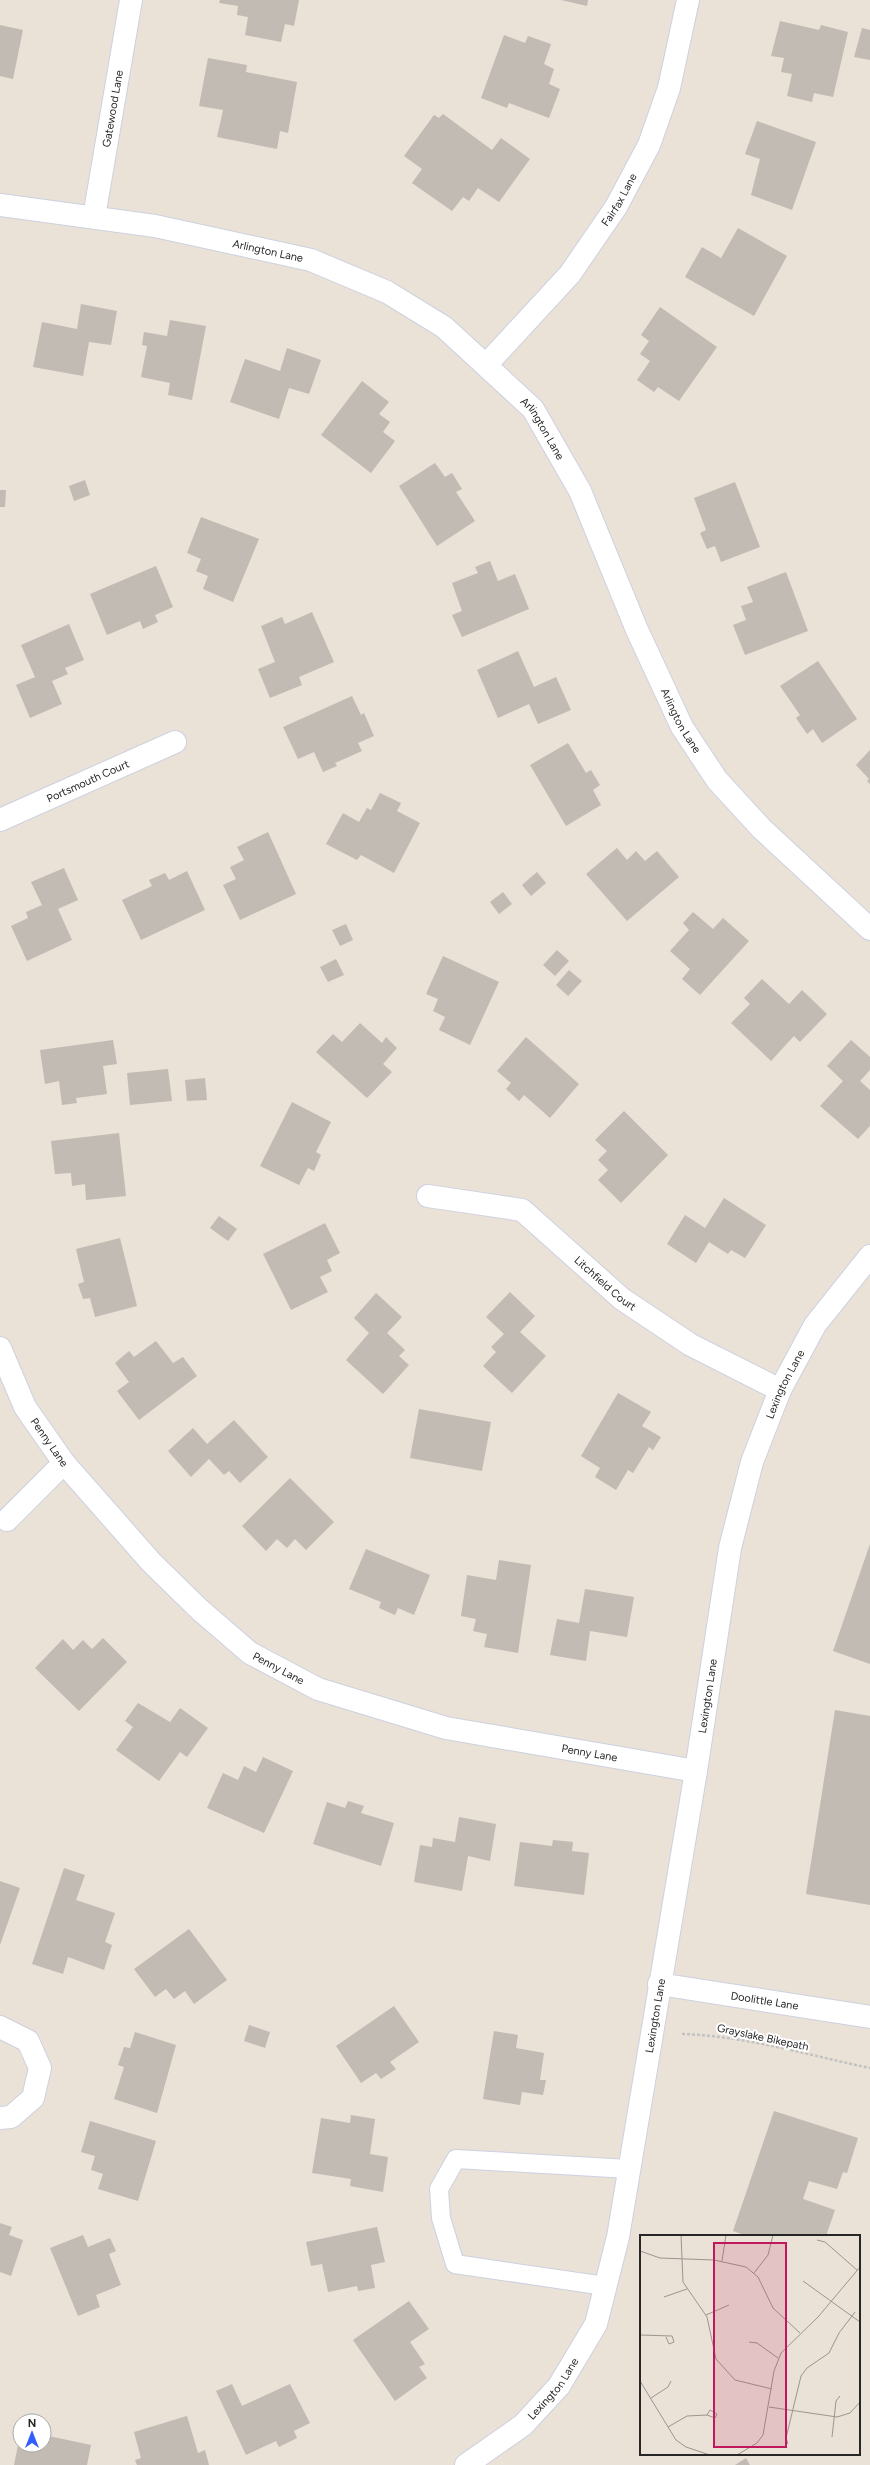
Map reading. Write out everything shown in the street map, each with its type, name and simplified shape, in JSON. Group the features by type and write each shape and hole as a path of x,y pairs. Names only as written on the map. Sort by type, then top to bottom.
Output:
{"street":[{"name":"Gatewood Lane","path":"94,217 130,0"},
{"name":"Fairfax Lane","path":"486,365 570,274 616,207 649,145 670,88 688,0"},
{"name":"Arlington Lane","path":"0,205 155,226 311,260 387,292 444,328 533,409 572,477 637,630 682,727 717,780 762,829 870,929"},
{"name":"Portsmouth Court","path":"0,820 175,742"},
{"name":"Litchfield Court","path":"428,1196 522,1210 622,1299 691,1345 780,1390"},
{"name":"Lexington Lane","path":"466,2465 523,2425 559,2386 596,2324 618,2237 659,1984 696,1771 730,1548 752,1462 780,1390 815,1325 870,1256"},
{"name":"Penny Lane","path":"0,1348 25,1407 64,1464 151,1562 199,1609 250,1652 318,1689 446,1728 696,1771"},
{"path":"7,1520 64,1464"},
{"name":"Doolittle Lane","path":"659,1984 870,2017"},
{"path":"0,2027 28,2041 40,2068 33,2098 11,2117 0,2118"}],"lane":[{"path":"605,2286 456,2264 441,2218 439,2189 456,2159 629,2169"}],"path":[{"name":"Grayslake Bikepath","path":"652,2033 715,2035 786,2048 870,2068"}],"building":[{"path":"220,0 299,0 294,26 285,24 281,42 245,35 248,17 237,15 238,6 219,3"},
{"path":"561,0 588,0 587,6"},
{"path":"780,21 819,30 821,25 848,32 833,97 814,93 812,102 787,96 792,74 781,72 784,58 771,56"},
{"path":"0,25 23,30 13,79 0,76"},
{"path":"862,28 870,30 870,60 854,57"},
{"path":"504,35 525,43 528,36 551,44 544,64 554,69 549,84 560,89 549,118 509,103 507,108 481,98"},
{"path":"208,58 247,65 246,72 297,82 288,133 280,131 277,149 217,137 223,110 199,106"},
{"path":"443,114 492,150 501,138 530,159 499,202 478,188 469,201 463,197 452,211 412,183 422,169 404,156 434,115 439,118"},
{"path":"757,121 816,142 792,210 751,195 760,159 745,154"},
{"path":"738,228 787,256 754,316 685,277 702,247 721,258"},
{"path":"81,304 117,311 111,345 89,342 83,376 33,367 42,322 77,329"},
{"path":"660,307 717,347 679,401 658,387 654,392 637,380 650,361 640,354 649,341 641,335"},
{"path":"170,320 206,326 192,400 168,395 170,383 141,377 147,346 142,345 144,332 167,336"},
{"path":"287,348 321,360 309,394 289,388 279,419 230,402 245,359 280,371"},
{"path":"362,381 389,402 379,414 390,422 383,432 395,441 371,473 321,435"},
{"path":"435,463 445,477 452,473 462,489 456,492 475,521 437,546 399,486"},
{"path":"85,480 90,495 74,501 69,486"},
{"path":"735,482 760,547 721,562 715,546 707,549 700,533 706,530 694,498"},
{"path":"0,490 6,490 5,507 0,507"},
{"path":"201,517 259,539 233,602 203,589 208,576 196,571 201,559 187,553"},
{"path":"490,561 498,581 515,574 529,609 462,637 452,615 462,611 452,583 478,573 475,567"},
{"path":"156,566 173,607 155,615 158,622 143,629 140,621 107,635 90,594"},
{"path":"786,572 808,631 745,655 733,625 746,620 741,606 753,602 747,587"},
{"path":"312,612 334,662 299,677 302,685 270,698 258,669 275,662 261,626 282,617 285,624"},
{"path":"69,624 84,660 65,668 68,674 52,681 62,704 30,718 16,685 35,677 21,645"},
{"path":"518,651 534,687 556,677 571,710 538,724 529,704 498,718 477,670"},
{"path":"818,661 857,719 822,743 813,729 807,734 796,718 800,715 780,686"},
{"path":"352,696 361,715 364,713 374,736 358,743 362,751 335,763 337,766 323,772 314,752 298,759 283,727"},
{"path":"568,743 586,773 591,770 600,785 593,790 601,805 566,826 530,765"},
{"path":"870,750 870,784 867,781 869,779 856,765"},
{"path":"380,793 401,803 397,811 420,823 394,873 361,855 357,860 326,844 343,813 359,822 367,808 371,810"},
{"path":"268,832 296,894 240,920 223,885 236,879 230,867 244,860 237,847"},
{"path":"617,848 627,860 636,851 645,861 657,851 679,877 627,921 586,874"},
{"path":"64,868 78,900 58,909 72,940 27,961 11,926 28,918 26,912 42,905 31,882"},
{"path":"187,871 205,910 141,940 122,900 152,886 149,880 165,873 169,880"},
{"path":"537,872 546,883 531,896 522,885"},
{"path":"503,892 512,904 499,914 490,902"},
{"path":"693,912 713,929 723,918 749,941 700,995 682,979 690,969 670,951 689,930 683,923"},
{"path":"346,924 353,940 340,946 332,930"},
{"path":"557,950 569,961 555,976 543,965"},
{"path":"443,956 499,982 470,1045 439,1030 445,1017 433,1011 438,999 426,994"},
{"path":"336,959 344,975 328,982 320,967"},
{"path":"569,970 582,981 568,996 556,985"},
{"path":"762,979 789,1004 802,990 827,1014 800,1042 794,1036 771,1061 731,1023 750,1004 744,998"},
{"path":"360,1023 382,1043 386,1037 397,1048 383,1064 392,1072 367,1098 316,1052 333,1034 342,1042"},
{"path":"526,1037 579,1084 550,1118 524,1095 519,1101 506,1089 511,1083 497,1071"},
{"path":"113,1040 117,1064 103,1066 107,1094 76,1098 77,1103 62,1105 59,1081 45,1084 40,1050"},
{"path":"851,1040 870,1057 870,1070 860,1081 870,1090 870,1126 858,1139 820,1106 843,1081 827,1066"},
{"path":"168,1069 172,1101 130,1105 127,1073"},
{"path":"205,1078 207,1100 187,1101 185,1080"},
{"path":"292,1102 331,1122 316,1152 321,1155 314,1171 308,1168 299,1185 260,1166"},
{"path":"624,1111 668,1155 621,1203 598,1180 608,1170 598,1160 607,1151 595,1140"},
{"path":"119,1133 126,1196 86,1200 85,1184 72,1186 71,1173 55,1174 51,1141"},
{"path":"724,1198 766,1225 745,1258 731,1250 728,1254 709,1242 696,1263 667,1244 685,1215 705,1228"},
{"path":"219,1216 237,1229 228,1241 210,1228"},
{"path":"325,1223 340,1253 327,1260 332,1271 320,1277 328,1292 291,1310 263,1254"},
{"path":"120,1238 137,1306 95,1317 90,1298 83,1299 78,1284 84,1282 76,1249"},
{"path":"510,1292 535,1316 520,1332 546,1356 512,1393 483,1366 496,1352 491,1347 504,1334 486,1317"},
{"path":"376,1293 402,1317 387,1333 405,1350 399,1356 409,1365 383,1394 346,1360 369,1333 354,1318"},
{"path":"156,1341 173,1363 183,1357 197,1376 139,1420 117,1391 129,1382 115,1363 129,1351 134,1357"},
{"path":"618,1393 651,1412 642,1426 661,1437 653,1450 649,1447 633,1473 628,1470 616,1490 595,1477 600,1468 581,1456"},
{"path":"419,1409 491,1422 482,1471 410,1458"},
{"path":"234,1420 268,1457 240,1483 229,1471 224,1475 209,1459 191,1477 168,1451 193,1428 207,1444"},
{"path":"290,1478 334,1522 306,1550 295,1539 287,1548 277,1539 266,1551 242,1526"},
{"path":"870,1544 870,1664 833,1651"},
{"path":"366,1549 430,1575 414,1615 398,1608 395,1615 379,1608 381,1602 349,1589"},
{"path":"499,1560 531,1565 518,1653 484,1647 487,1634 473,1631 476,1619 461,1616 467,1575 496,1580"},
{"path":"585,1589 634,1597 627,1637 590,1631 586,1661 550,1655 557,1619 579,1623"},
{"path":"103,1638 127,1662 79,1711 35,1668 63,1639 73,1650 83,1640 92,1649"},
{"path":"138,1703 170,1722 180,1708 208,1728 187,1757 180,1752 159,1781 116,1750 133,1727 125,1721"},
{"path":"835,1710 870,1716 870,1905 806,1894"},
{"path":"263,1757 293,1771 264,1833 207,1808 223,1773 238,1780 244,1766 256,1772"},
{"path":"348,1801 364,1806 361,1813 394,1823 381,1866 313,1844 327,1802 345,1808"},
{"path":"459,1817 496,1824 490,1861 468,1856 462,1891 414,1882 420,1845 432,1847 433,1838 455,1842"},
{"path":"553,1840 573,1842 572,1851 589,1853 584,1895 514,1886 520,1842 552,1846"},
{"path":"64,1868 85,1875 76,1900 115,1913 105,1942 112,1945 104,1970 68,1957 63,1974 32,1964"},
{"path":"0,1881 20,1888 0,1945"},
{"path":"189,1929 227,1980 194,2004 185,1991 174,1999 166,1989 155,1997 134,1969"},
{"path":"394,2006 419,2042 390,2062 396,2069 381,2079 376,2073 361,2083 336,2046"},
{"path":"249,2025 270,2032 265,2048 244,2041"},
{"path":"494,2031 518,2035 516,2048 544,2053 540,2080 546,2080 543,2095 522,2092 520,2105 483,2099"},
{"path":"135,2032 176,2045 157,2113 114,2099 124,2067 118,2065 124,2047 130,2048"},
{"path":"774,2111 858,2138 847,2173 843,2172 837,2189 809,2181 803,2199 835,2210 826,2235 744,2235 733,2231"},
{"path":"351,2115 375,2119 370,2154 388,2157 383,2192 350,2186 351,2179 312,2173 321,2118 350,2123"},
{"path":"90,2121 156,2141 138,2201 98,2189 103,2174 91,2170 95,2156 81,2152"},
{"path":"0,2223 12,2227 9,2235 23,2240 11,2276 0,2272"},
{"path":"377,2227 385,2262 371,2265 375,2288 358,2291 357,2286 328,2292 322,2264 311,2266 306,2242"},
{"path":"83,2235 88,2247 110,2238 116,2251 109,2254 121,2285 96,2295 100,2307 78,2316 50,2248"},
{"path":"409,2301 429,2329 410,2342 425,2364 419,2367 427,2378 395,2401 353,2340"},
{"path":"232,2384 242,2406 290,2384 310,2423 294,2431 297,2438 279,2447 276,2441 246,2455 216,2391"},
{"path":"187,2416 198,2453 205,2450 209,2465 137,2465 135,2460 141,2458 134,2432"},
{"path":"52,2437 91,2445 87,2465 14,2465 16,2453 52,2453"},
{"path":"746,2458 750,2465 735,2465"}]}
